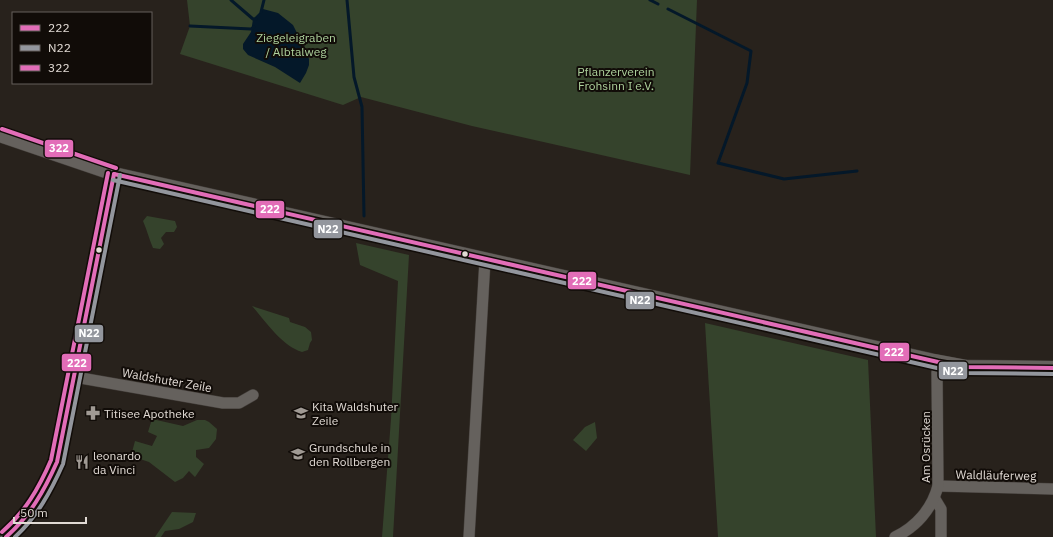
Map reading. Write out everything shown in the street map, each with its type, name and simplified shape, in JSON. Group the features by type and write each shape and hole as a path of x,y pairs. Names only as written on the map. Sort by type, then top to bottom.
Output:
{"street":[{"path":"0,135 114,174 485,260 938,362 966,367 1053,368"},
{"path":"6,537 27,517 43,493 57,462 114,174"},
{"path":"469,537 485,260"},
{"name":"Am Osrücken","path":"895,537 914,525 924,515 935,499 938,486 938,362"},
{"name":"Waldshuter Zeile","path":"75,377 224,403 239,403 253,395"},
{"name":"Waldläuferweg","path":"938,486 1053,489"},
{"path":"935,499 941,509 941,537"}],"green space":[{"path":"187,0 697,0 690,175 472,126 361,97 343,105 180,54 190,26"},
{"path":"147,216 175,221 177,227 174,232 166,232 161,238 164,244 160,249 153,248 143,221"},
{"path":"356,243 409,255 393,537 382,537 391,419 398,281 360,265"},
{"path":"252,306 289,318 290,322 305,327 311,332 312,340 308,350 302,352 288,345 275,333"},
{"path":"705,323 868,360 876,537 718,537"},
{"path":"152,419 183,426 197,420 205,420 217,429 216,439 209,448 196,450 196,457 204,464 195,477 189,471 183,478 175,482 149,462 131,456 135,441 152,446 157,436 148,432"},
{"path":"595,422 597,438 586,451 573,440 585,427"},
{"path":"172,512 196,513 193,522 179,529 165,531 161,537 155,537"}],"water":[{"path":"263,9 278,13 293,25 305,49 309,59 309,65 300,83 275,67 248,55 243,49 243,44 251,32 253,19"}],"waterway":[{"path":"231,0 253,19 256,19"},
{"path":"261,12 264,0"},
{"path":"347,0 354,77 362,107 364,216"},
{"path":"650,0 658,4"},
{"path":"668,9 751,51 747,83 718,163 784,179 857,171"},
{"path":"190,26 251,29 254,27"}],"transit line":[{"name":"322","path":"2,129 116,168"},
{"name":"322","path":"2,532 18,516 31,499 51,460 108,173"},
{"name":"222","path":"114,174 938,362 966,367 1053,368"},
{"name":"222","path":"6,537 15,529 36,502 57,462 114,174"},
{"name":"N22","path":"15,537 30,521 43,503 63,464 120,175"},
{"name":"N22","path":"113,180 937,368 965,373 1053,374"}],"place":[{"name":"Titisee Apotheke","path":"93,413"},
{"name":"Kita Waldshuter Zeile","path":"301,413"},
{"name":"Grundschule in den Rollbergen","path":"298,454"},
{"name":"leonardo da Vinci","path":"82,462"}],"park label":[{"name":"Ziegeleigraben / Albtalweg","path":"296,44"},
{"name":"Pflanzerverein Frohsinn I e.V.","path":"616,78"}]}
